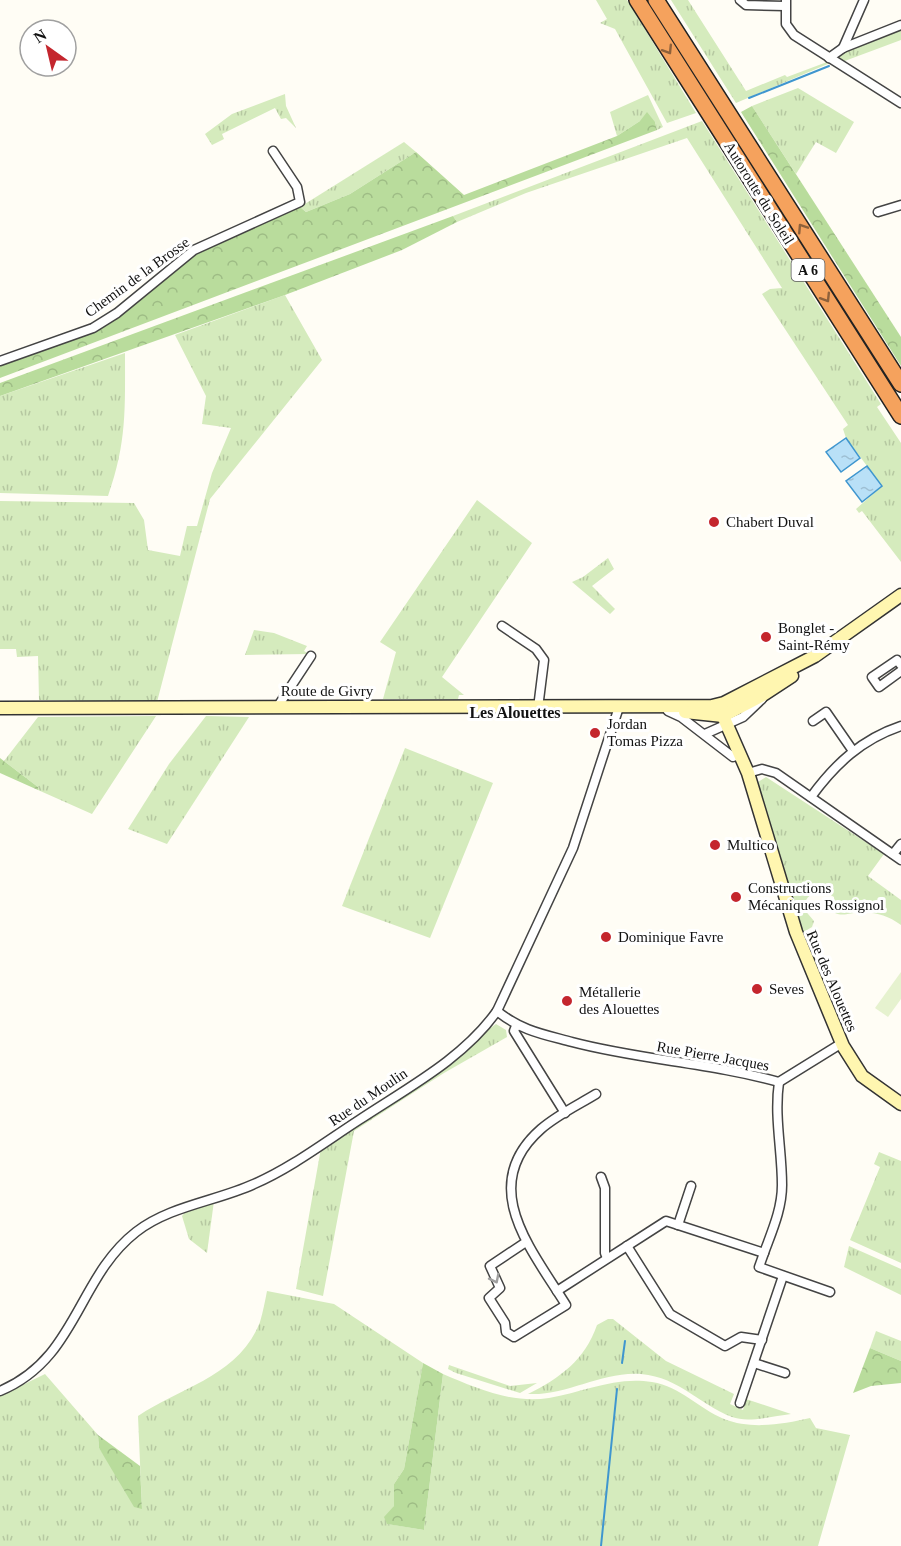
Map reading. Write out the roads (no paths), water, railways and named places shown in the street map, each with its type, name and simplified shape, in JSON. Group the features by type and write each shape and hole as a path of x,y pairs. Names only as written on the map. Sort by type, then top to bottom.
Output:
{"highway":[{"name":"Autoroute du Soleil","path":"637,0 901,416"},
{"name":"Autoroute du Soleil","path":"657,0 901,384"}],"main road":[{"name":"Route de Givry","path":"654,708 668,711 728,714 763,695 901,595"},
{"name":"Route de Givry","path":"728,714 772,680 815,656"},
{"name":"Route de Givry","path":"0,708 278,706 654,708 712,706 728,714"},
{"name":"Rue des Alouettes","path":"728,714 796,932 842,1042 862,1076 901,1104"}],"street":[{"path":"843,48 864,0"},
{"path":"741,1 747,5 785,3 785,16 790,30 829,58 901,103"},
{"path":"829,58 843,48 901,25"},
{"name":"Chemin de la Brosse","path":"0,361 93,328 117,313 194,250 300,202 297,187 273,151"},
{"path":"878,212 901,206"},
{"path":"502,626 536,649 544,660 538,708"},
{"path":"278,706 311,656"},
{"path":"901,665 897,660 872,677 879,687 901,671"},
{"name":"Rue du Moulin","path":"0,1391 30,1376 51,1356 112,1255 139,1230 169,1214 257,1183 298,1160 450,1059 486,1027 497,1011 573,848 618,707"},
{"path":"668,711 705,734 733,757 738,749"},
{"path":"813,721 826,712 853,751"},
{"path":"705,734 728,714"},
{"path":"811,797 853,751 873,736 901,726"},
{"path":"748,773 769,770 901,860"},
{"path":"893,854 901,844"},
{"name":"Rue Pierre Jacques","path":"497,1011 516,1026 618,1054 721,1070 779,1082 777,1122 782,1185 776,1219 764,1253"},
{"path":"516,1026 514,1031 565,1113"},
{"path":"779,1082 842,1042"},
{"path":"526,1242 490,1266 500,1288 489,1298 505,1323 506,1332 514,1337 566,1305 526,1242 513,1210 511,1197 515,1170 524,1149 536,1134 596,1094"},
{"path":"601,1177 605,1188 607,1258"},
{"path":"678,1225 691,1186"},
{"path":"557,1291 666,1221 764,1253 759,1267 830,1292"},
{"path":"627,1246 670,1314 725,1346 741,1337 762,1340"},
{"path":"740,1403 783,1276"},
{"path":"754,1363 785,1373"}],"water":[{"path":"846,438 860,458 841,472 826,452"},
{"path":"867,466 882,486 862,502 846,481"}],"waterway":[{"path":"749,98 829,66"},
{"path":"622,1363 625,1341"},
{"path":"601,1546 617,1389"}],"place":[{"name":"Chabert Duval","path":"714,522"},
{"name":"Bonglet - Saint-Rémy","path":"766,637"},
{"name":"Jordan Tomas Pizza","path":"595,733"},
{"name":"Multico","path":"715,845"},
{"name":"Constructions Mécaniques Rossignol","path":"736,897"},
{"name":"Dominique Favre","path":"606,937"},
{"name":"Seves","path":"757,989"},
{"name":"Métallerie des Alouettes","path":"567,1001"}],"district":[{"name":"Les Alouettes","path":"515,712"}]}
